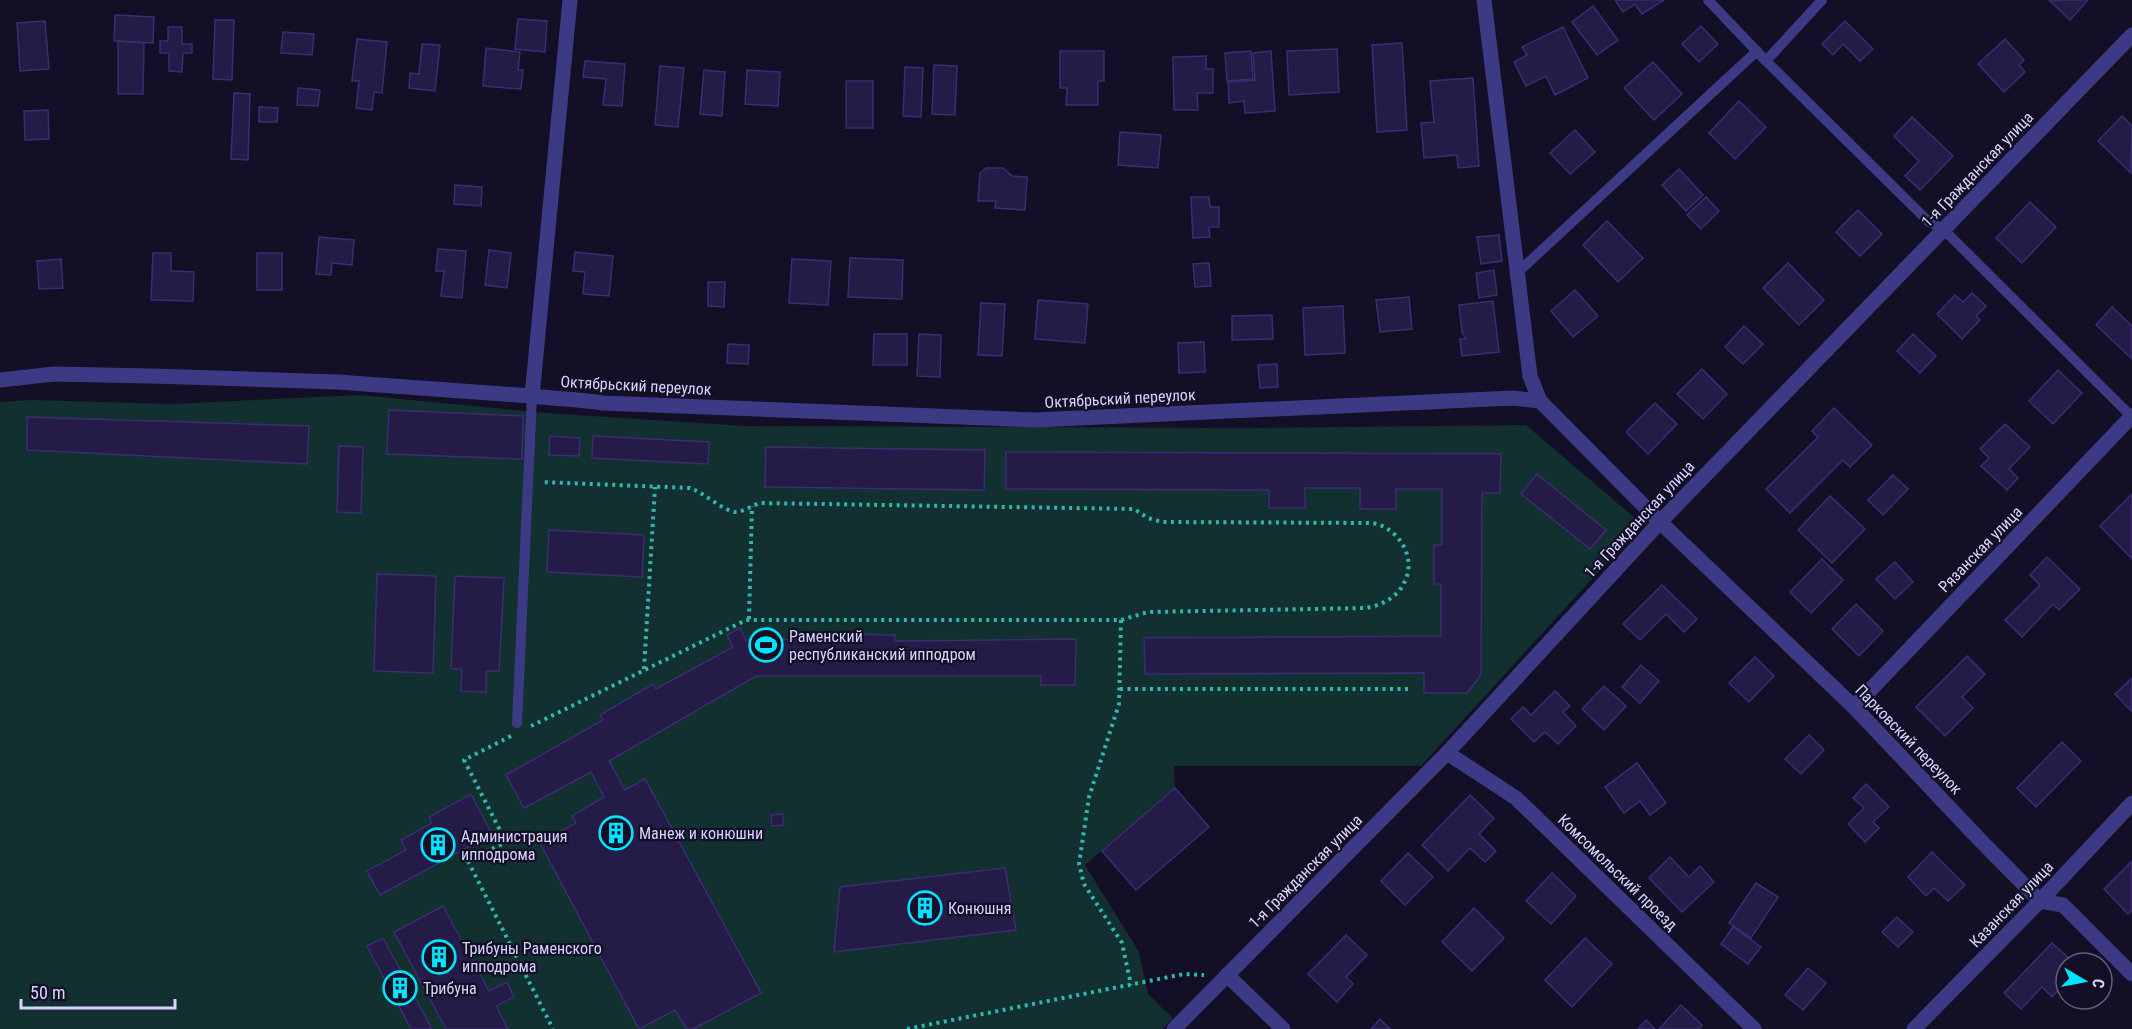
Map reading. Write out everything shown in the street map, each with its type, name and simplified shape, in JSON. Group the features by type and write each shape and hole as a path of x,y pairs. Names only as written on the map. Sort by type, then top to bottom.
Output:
{"street":[{"path":"532,396 570,0"},
{"path":"1484,0 1530,376 1540,401 1660,522"},
{"name":"1-я Гражданская улица","path":"1174,1029 1447,753 1660,522 2132,35"},
{"name":"Октябрьский переулок","path":"0,380 54,375 339,382 602,403 1036,420 1513,398 1540,401"},
{"name":"Рязанская улица","path":"1854,706 2132,417"},
{"name":"Парковский переулок","path":"1660,522 1854,706 2040,901 2063,905 2132,974"},
{"name":"Комсомольский проезд","path":"1447,753 1516,798 1754,1029"},
{"name":"Казанская улица","path":"1914,1029 2040,901 2132,802"},
{"path":"1227,975 1283,1029"}],"lane":[{"path":"1708,0 1766,61 1929,222 1943,229 2132,417"},
{"path":"1766,61 1822,0"},
{"path":"1516,274 1757,51"},
{"path":"517,728 532,396"}],"path":[{"path":"528,482 696,490 733,512 760,503 1134,509 1148,518 1162,522 1372,523 1382,525 1398,537 1406,553 1408,573 1405,583 1390,599 1372,607 1148,612 1121,620 749,620 734,625 528,728"},
{"path":"644,669 655,487"},
{"path":"749,620 752,506"},
{"path":"1121,620 1120,689 1116,717 1089,797 1079,864 1084,884 1122,943 1131,985"},
{"path":"1120,689 1411,689"},
{"path":"517,728 464,760 506,842 468,861 553,1029"},
{"path":"907,1029 1184,974 1212,977 1227,975"}],"green space":[{"name":"Раменский республиканский ипподром","path":"359,395 547,413 745,426 1236,428 1526,425 1642,524 1421,766 1174,766 1175,788 1085,865 1139,952 1148,994 1173,1018 1162,1029 0,1029 0,402 31,400 172,404"}],"building":[{"path":"1615,0 1664,0 1642,14 1635,4 1623,12"},
{"path":"2049,0 2088,0 2070,20"},
{"path":"1593,6 1618,40 1597,55 1572,22"},
{"path":"115,15 154,17 153,43 114,41"},
{"path":"518,19 547,21 545,52 515,49"},
{"path":"215,20 234,20 232,80 213,79"},
{"path":"45,21 49,69 20,71 17,23"},
{"path":"1845,21 1873,49 1860,61 1843,44 1833,55 1822,44"},
{"path":"1701,26 1718,44 1699,62 1682,44"},
{"path":"168,27 182,27 182,44 192,44 192,53 183,53 182,72 169,71 169,53 160,53 160,41 168,41"},
{"path":"1563,27 1588,78 1555,95 1546,76 1526,86 1514,62 1527,55 1522,47"},
{"path":"283,32 314,34 312,55 281,53"},
{"path":"357,39 387,42 382,93 374,92 372,110 356,108 359,81 352,81"},
{"path":"2005,39 2024,60 2019,65 2025,72 2004,92 1978,64"},
{"path":"118,41 144,43 143,94 118,94"},
{"path":"1402,43 1407,130 1377,132 1372,45"},
{"path":"422,44 440,45 435,91 409,88 410,73 419,74"},
{"path":"486,48 520,52 518,70 523,70 521,89 483,86"},
{"path":"1337,49 1339,92 1289,95 1287,51"},
{"path":"1060,51 1104,51 1104,81 1098,81 1098,105 1066,105 1067,88 1060,88"},
{"path":"1251,51 1253,79 1227,81 1225,53"},
{"path":"1271,51 1275,111 1245,113 1244,101 1229,103 1228,82 1255,80 1253,53"},
{"path":"1206,56 1206,69 1213,69 1213,93 1197,93 1198,110 1174,110 1173,57"},
{"path":"585,61 625,64 622,106 603,105 606,79 583,77"},
{"path":"1653,62 1682,94 1654,120 1624,88"},
{"path":"934,65 957,66 955,115 932,114"},
{"path":"660,66 684,68 678,127 655,125"},
{"path":"905,67 923,68 921,117 903,116"},
{"path":"704,70 725,72 722,116 700,114"},
{"path":"747,70 780,72 778,106 745,104"},
{"path":"1473,78 1479,166 1458,168 1457,155 1424,158 1421,123 1434,122 1430,81"},
{"path":"846,81 873,81 873,128 846,128"},
{"path":"298,88 320,90 318,106 297,105"},
{"path":"234,93 250,94 248,160 231,159"},
{"path":"1739,101 1766,127 1735,159 1709,133"},
{"path":"259,107 278,108 277,122 259,122"},
{"path":"48,110 49,139 25,140 24,111"},
{"path":"2122,116 2132,126 2131,173 2098,141"},
{"path":"1912,117 1953,156 1920,190 1905,176 1919,161 1894,136"},
{"path":"1575,130 1595,152 1570,174 1550,153"},
{"path":"1120,132 1161,135 1158,168 1118,165"},
{"path":"986,168 1003,168 1012,176 1027,177 1025,210 995,208 996,201 978,201 980,173"},
{"path":"1679,169 1703,195 1686,211 1662,185"},
{"path":"455,185 482,187 481,206 454,204"},
{"path":"1191,197 1209,197 1210,207 1219,207 1219,227 1209,227 1210,237 1193,238"},
{"path":"1706,197 1719,211 1701,229 1687,215"},
{"path":"2030,202 2056,227 2022,263 1996,238"},
{"path":"1858,210 1882,234 1860,256 1836,232"},
{"path":"1607,221 1643,258 1618,282 1583,245"},
{"path":"1499,235 1502,261 1481,264 1477,237"},
{"path":"319,237 354,240 352,265 332,263 331,275 316,274"},
{"path":"438,249 466,251 462,298 441,296 444,271 436,271"},
{"path":"489,250 511,253 507,288 485,285"},
{"path":"575,252 613,256 609,296 583,294 585,272 573,271"},
{"path":"153,253 171,253 171,271 194,272 193,301 151,300"},
{"path":"257,253 282,253 282,290 257,290"},
{"path":"850,258 903,260 902,299 848,297"},
{"path":"61,259 63,288 39,289 37,261"},
{"path":"792,259 831,261 828,305 789,303"},
{"path":"1209,263 1211,286 1195,287 1193,264"},
{"path":"1788,263 1824,300 1799,325 1763,288"},
{"path":"1494,270 1497,295 1479,298 1476,273"},
{"path":"708,282 725,282 724,307 708,306"},
{"path":"1575,290 1598,316 1573,337 1551,311"},
{"path":"1972,293 1986,306 1976,316 1980,320 1962,339 1937,314 1955,295 1963,302"},
{"path":"1409,297 1412,329 1380,332 1376,300"},
{"path":"1038,300 1088,304 1085,343 1035,339"},
{"path":"1493,301 1499,352 1462,356 1460,339 1466,339 1462,332 1459,305"},
{"path":"981,303 1005,304 1002,356 978,355"},
{"path":"1343,306 1345,353 1305,355 1303,308"},
{"path":"2112,307 2132,326 2132,359 2096,325"},
{"path":"1272,315 1273,339 1232,340 1232,316"},
{"path":"1744,326 1763,344 1743,364 1725,347"},
{"path":"874,334 907,334 907,365 873,365"},
{"path":"919,334 941,335 940,377 917,376"},
{"path":"1913,334 1936,356 1920,373 1897,351"},
{"path":"1204,342 1205,372 1179,373 1178,343"},
{"path":"728,344 749,345 748,364 727,363"},
{"path":"1277,364 1278,387 1260,388 1258,365"},
{"path":"1702,369 1727,394 1703,419 1677,394"},
{"path":"2058,370 2082,393 2053,424 2029,401"},
{"path":"1655,403 1677,424 1648,454 1626,432"},
{"path":"1834,408 1872,445 1850,467 1843,460 1790,513 1766,489 1818,437 1812,431"},
{"path":"389,410 523,416 522,459 387,454"},
{"path":"27,417 309,426 307,464 27,450"},
{"path":"2005,424 2030,447 2009,469 2018,478 2007,490 1981,466 1989,458 1980,449"},
{"path":"550,436 580,438 579,456 549,455"},
{"path":"593,436 709,442 708,464 592,458"},
{"path":"339,446 363,447 361,513 337,512"},
{"path":"766,447 985,450 984,490 765,487"},
{"path":"1006,452 1501,454 1500,493 1482,493 1481,675 1467,693 1424,693 1424,673 1145,674 1144,638 1441,636 1441,584 1434,584 1434,545 1442,545 1442,489 1396,489 1396,509 1360,509 1360,488 1305,488 1305,508 1269,508 1269,490 1006,489"},
{"path":"1537,474 1606,530 1590,549 1521,494"},
{"path":"1893,475 1908,489 1883,515 1868,500"},
{"path":"2132,494 2132,559 2100,526"},
{"path":"1830,496 1865,529 1832,563 1798,530"},
{"path":"549,530 644,535 642,577 547,572"},
{"path":"2047,557 2080,589 2059,610 2053,604 2022,637 2005,620 2040,585 2030,575"},
{"path":"1822,559 1843,580 1811,613 1790,592"},
{"path":"1895,562 1913,582 1895,599 1876,579"},
{"path":"377,574 436,576 433,673 374,671"},
{"path":"455,576 504,578 499,671 486,671 486,692 461,691 462,669 451,669"},
{"path":"1662,585 1697,619 1684,632 1666,614 1640,640 1623,624"},
{"path":"1856,604 1883,631 1859,656 1832,629"},
{"name":"Манеж и конюшни","path":"740,628 746,640 849,639 849,634 895,635 895,641 1076,639 1075,685 1041,685 1041,676 756,676 609,761 625,790 645,779 761,993 693,1029 687,1029 675,1010 639,1029 540,843 576,823 572,816 604,797 591,772 524,808 506,775 603,720 600,715 653,684 656,689 733,647 727,635"},
{"path":"1967,656 1985,674 1962,697 1973,708 1945,736 1916,707"},
{"path":"1755,657 1774,676 1749,702 1729,683"},
{"path":"1641,665 1659,681 1640,703 1622,687"},
{"path":"2132,678 2132,711 2131,711 2115,694"},
{"path":"1604,686 1626,706 1604,730 1582,709"},
{"path":"1555,691 1570,706 1563,712 1576,726 1558,744 1545,732 1534,742 1511,719 1523,707 1531,715"},
{"path":"1809,735 1824,750 1801,774 1785,759"},
{"path":"2062,742 2081,761 2036,807 2017,788"},
{"path":"1637,763 1666,803 1650,815 1640,801 1624,813 1605,787"},
{"path":"1866,784 1889,807 1873,822 1879,828 1865,842 1848,824 1864,808 1853,798"},
{"path":"1175,788 1209,827 1136,890 1102,851"},
{"name":"Администрация ипподрома","path":"471,794 492,834 380,895 367,871 406,850 401,840 432,823 429,817"},
{"path":"1470,795 1494,818 1479,834 1496,851 1485,862 1470,848 1448,871 1422,845"},
{"path":"783,814 784,825 772,826 771,815"},
{"path":"1932,852 1965,885 1948,901 1934,888 1926,896 1908,877"},
{"path":"1408,853 1433,877 1405,905 1381,881"},
{"path":"1670,857 1689,877 1700,866 1714,882 1682,912 1649,878"},
{"path":"2132,861 2132,910 2128,914 2104,889"},
{"name":"Конюшня","path":"1005,868 1016,930 834,952 840,887"},
{"path":"1552,873 1576,896 1551,924 1526,901"},
{"path":"1756,883 1778,897 1751,938 1729,923"},
{"name":"Трибуны Раменского ипподрома","path":"443,906 489,991 507,982 514,997 496,1006 508,1029 446,1029 394,932"},
{"path":"1474,908 1504,938 1472,971 1442,942"},
{"path":"1897,917 1913,932 1898,947 1882,932"},
{"path":"1733,927 1761,947 1748,964 1721,944"},
{"path":"1346,935 1367,955 1346,977 1353,984 1337,1002 1308,974"},
{"name":"Трибуна","path":"383,938 432,1029 411,1029 367,946"},
{"path":"1585,938 1612,964 1572,1007 1545,980"},
{"path":"2052,943 2061,951 2054,951 2054,995 2052,997 2042,987 2021,1009 2004,993"},
{"path":"1808,968 1826,983 1803,1010 1785,995"},
{"path":"1681,1005 1702,1025 1699,1029 1659,1029"},
{"path":"1380,1019 1390,1029 1371,1029"},
{"path":"1646,1020 1655,1029 1638,1029"}],"place":[{"name":"Раменский республиканский ипподром","path":"766,645"},
{"name":"Манеж и конюшни","path":"616,833"},
{"name":"Администрация ипподрома","path":"438,845"},
{"name":"Конюшня","path":"925,908"},
{"name":"Трибуны Раменского ипподрома","path":"439,957"},
{"name":"Трибуна","path":"400,988"}]}
